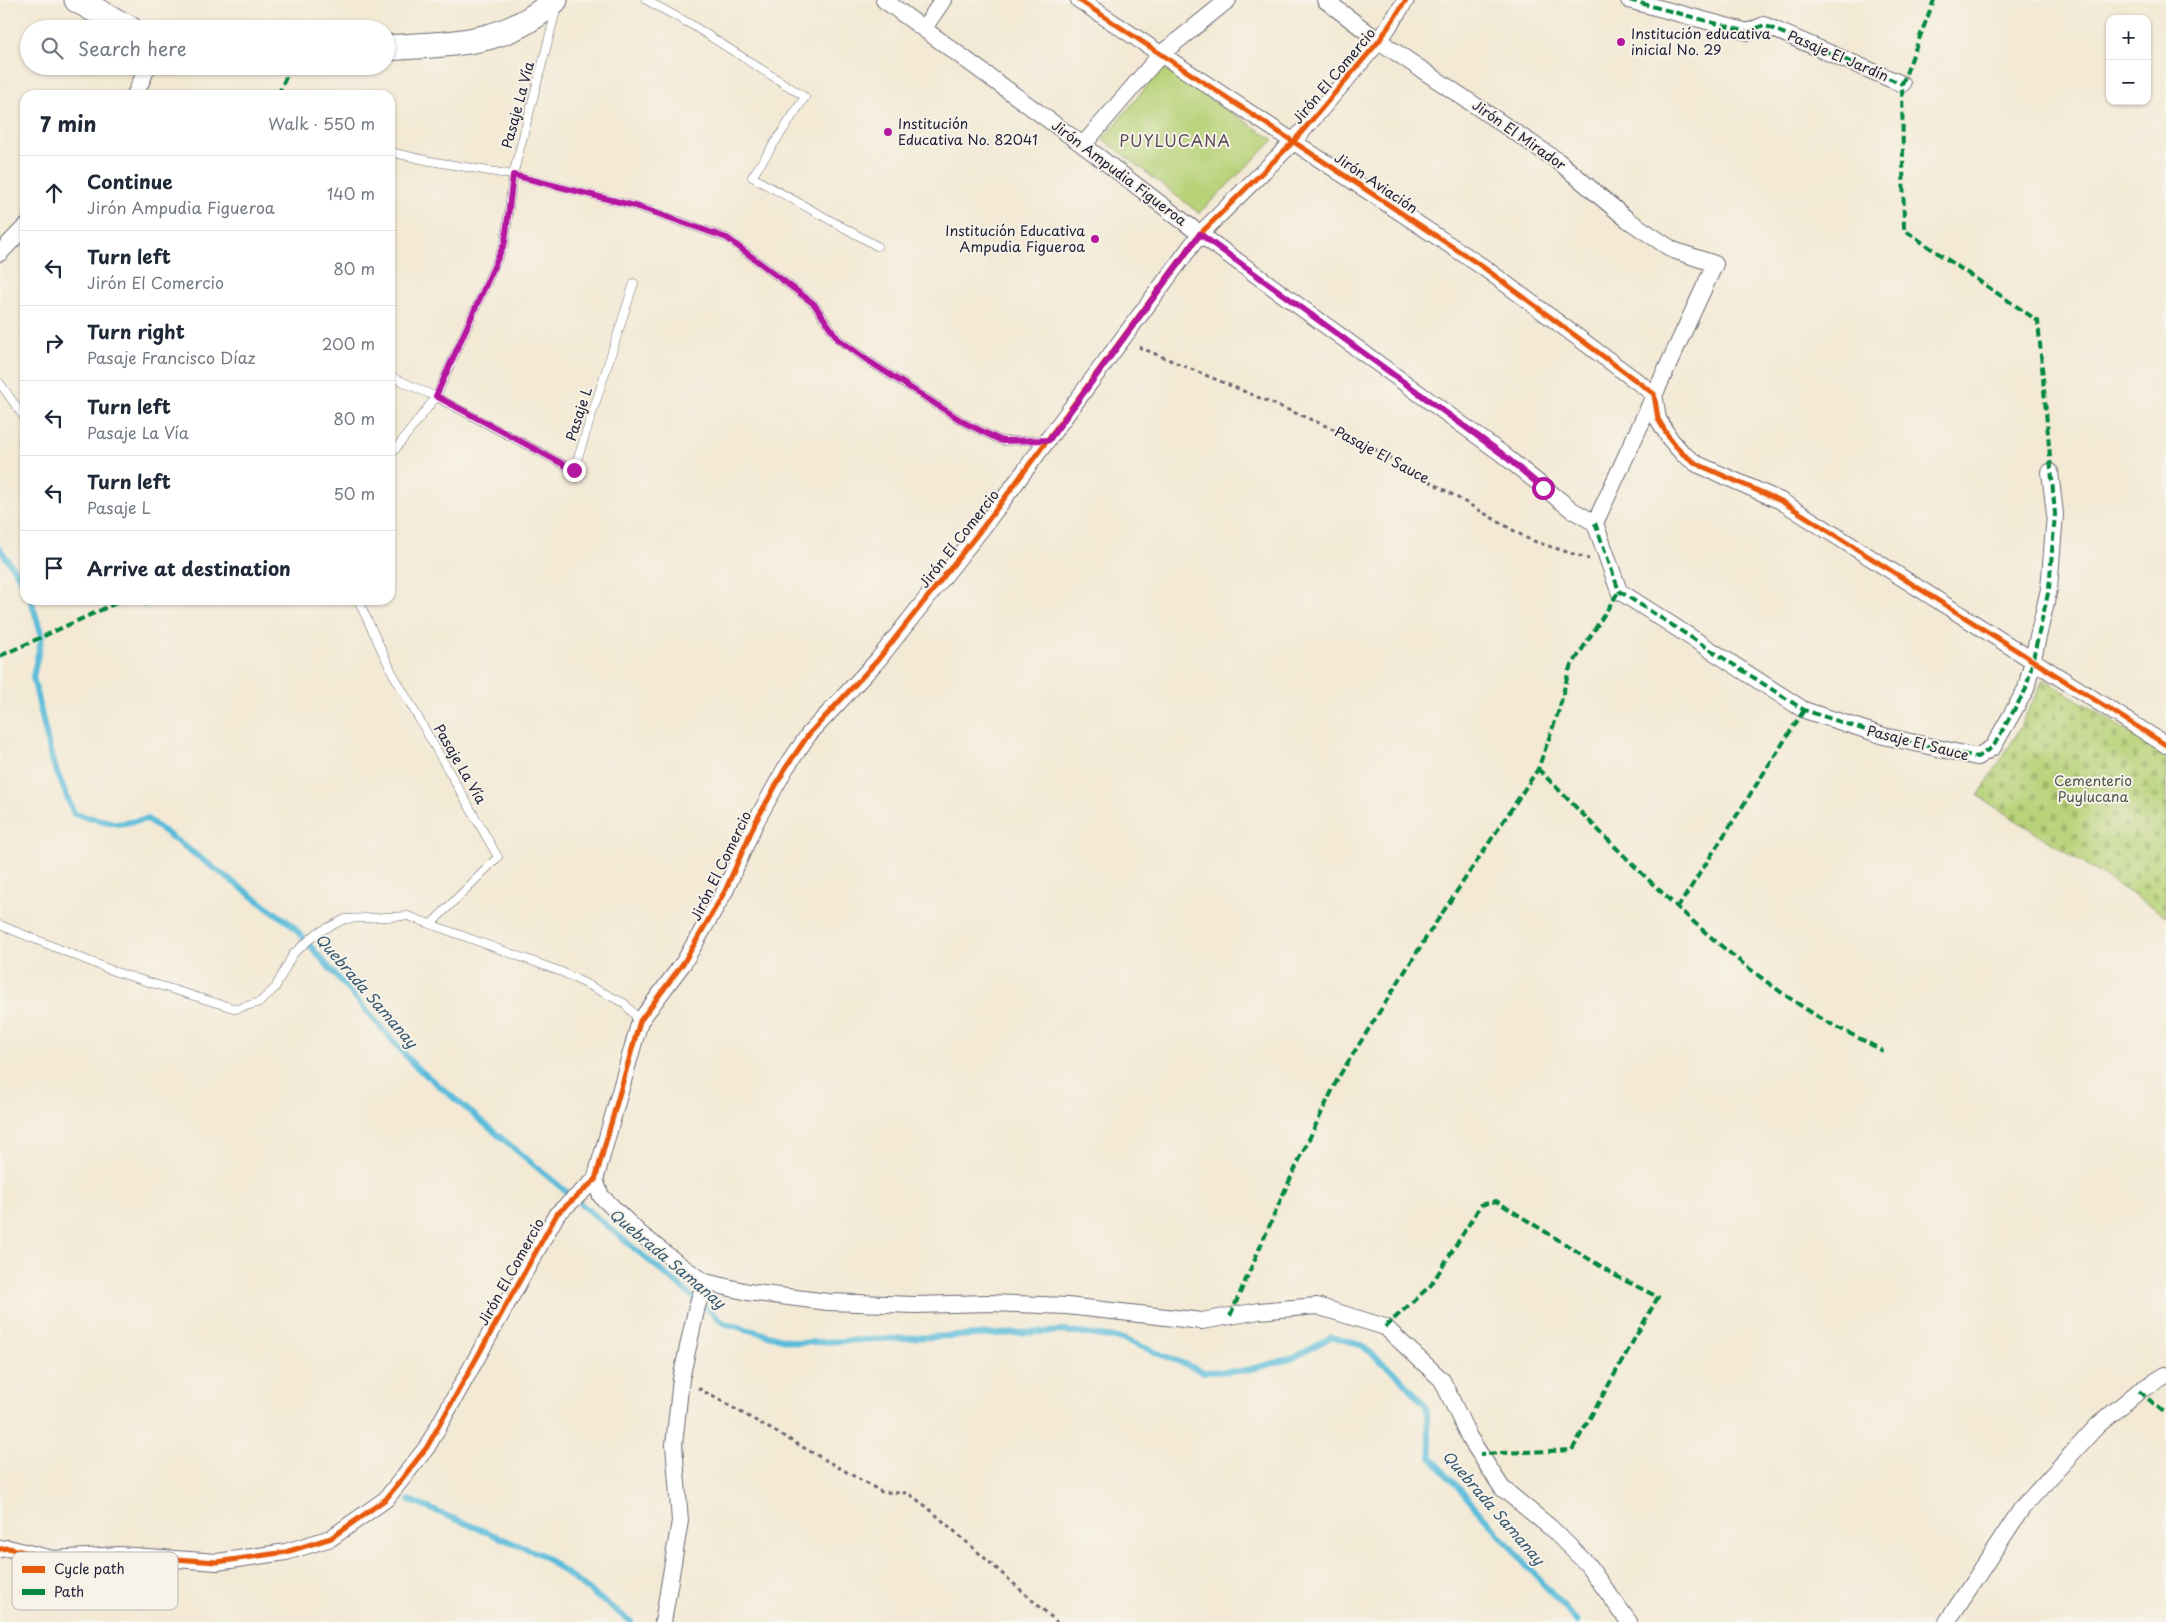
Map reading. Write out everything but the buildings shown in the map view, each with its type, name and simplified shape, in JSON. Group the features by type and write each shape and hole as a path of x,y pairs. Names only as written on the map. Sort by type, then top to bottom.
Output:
{"main road":[{"path":"77,0 114,20"},
{"path":"395,47 471,42 499,34 527,23 557,0"}],"street":[{"name":"Jirón Ampudia Figueroa","path":"884,0 1083,145 1200,234 1501,453 1572,510 1595,524"},
{"path":"924,28 943,0"},
{"name":"Jirón Aviación","path":"1079,0 1482,267 1654,394"},
{"path":"1083,145 1161,54 1228,0"},
{"name":"Jirón El Mirador","path":"1325,0 1379,41 1558,161 1628,220 1673,250 1715,264 1654,394"},
{"name":"Jirón El Comercio","path":"178,1559 217,1562 286,1552 331,1538 386,1499 427,1447 557,1214 590,1185 640,1021 684,962 724,891 755,823 786,769 810,734 878,661 1049,440 1200,234 1294,141 1379,41 1406,0"},
{"name":"Pasaje El Jardín","path":"1629,0 1748,32 1764,25 1902,84"},
{"path":"137,90 144,75"},
{"path":"0,253 20,232"},
{"path":"1595,524 1654,394"},
{"path":"1654,394 1658,418 1670,439 1683,454 1697,464 1781,501 2166,745"},
{"name":"Pasaje El Sauce","path":"1595,524 1619,590 1804,710 1884,736 1977,757 1993,747 2026,689 2050,590 2055,514 2050,472"},
{"path":"590,1185 638,1232 681,1266 701,1295 681,1379 674,1445 680,1521 663,1622"},
{"path":"701,1295 748,1292 828,1302 915,1305 989,1303 1067,1306 1202,1322 1259,1311 1317,1306 1385,1327 1442,1380 1469,1437 1502,1488 1551,1528 1587,1564 1630,1622"},
{"path":"1947,1622 2022,1508 2098,1425 2139,1390 2166,1375"},
{"name":"Jirón El Comercio","path":"0,1549 8,1548 24,1552"}],"lane":[{"name":"Pasaje La Vía","path":"395,449 436,396 505,242 513,175 557,0"},
{"path":"646,0 692,24 805,97 752,177 877,246"},
{"path":"395,153 513,175 639,207 727,238 814,304 838,339 867,360 965,423 1002,441 1049,440"},
{"name":"Pasaje L","path":"395,378 436,396 574,470 634,283"},
{"path":"0,384 20,412"},
{"name":"Pasaje La Vía","path":"360,605 392,672 498,858 432,924"},
{"path":"0,925 116,972 236,1009 260,1002 275,988 293,954 317,933 345,919 408,916 562,972 624,1003 640,1021"}],"path":[{"path":"681,1379 882,1492 908,1493 927,1507 1057,1622"}],"green space":[{"path":"1162,68 1274,140 1199,213 1103,139"},
{"name":"Cementerio Puylucana","path":"2044,679 2166,755 2166,916 1978,796 2015,737"}],"waterway":[{"name":"Quebrada Samanay","path":"0,549 20,578"},
{"name":"Quebrada Samanay","path":"33,605 42,636 33,677 52,760 74,814 118,824 147,819 292,925 414,1065 724,1323 797,1343 1065,1331 1123,1339 1204,1372 1243,1371 1294,1358 1331,1337 1360,1344 1401,1378 1426,1406 1431,1457 1577,1622"},
{"path":"409,1500 542,1555 631,1622"}],"marked path":[{"path":"1629,0 1748,32 1764,25 1902,84"},
{"path":"1595,523 1619,591 1804,710 1884,736 1977,757 1993,747 2026,689 2049,589 2055,514 2038,321 1904,230 1902,84 1934,0"},
{"path":"280,90 287,75"},
{"path":"1230,1316 1285,1190 1338,1078 1429,933 1538,769 1559,710 1569,670 1619,591"},
{"path":"0,656 112,605"},
{"path":"1677,909 1804,710"},
{"path":"1538,769 1633,865 1733,956 1815,1015 1883,1051"},
{"path":"1385,1327 1431,1285 1481,1205 1496,1201 1618,1277 1658,1297 1572,1450 1480,1454"},
{"path":"2139,1391 2166,1414"}],"cycle path":[{"path":"1079,0 1483,267 1654,394 1658,419 1670,439 1683,454 1697,464 1781,501 2166,745"},
{"path":"178,1559 217,1562 286,1552 331,1538 386,1499 427,1447 557,1214 595,1180 640,1021 684,962 725,891 755,823 785,769 809,734 877,661 983,527 1200,234 1294,141 1379,41 1406,0"},
{"path":"0,1549 8,1548 24,1552"}],"place":[{"name":"Institución educativa inicial No. 29","path":"1621,42"},
{"name":"Institución Educativa No. 82041","path":"888,132"},
{"name":"Institución Educativa Ampudia Figueroa","path":"1095,239"}],"district":[{"name":"PUYLUCANA","path":"1175,141"}],"route":[{"path":"574,470 436,396 505,242 513,175 639,207 727,238 814,304 838,339 867,360 965,423 1002,441 1049,440 1200,234 1501,453 1543,488"}]}
